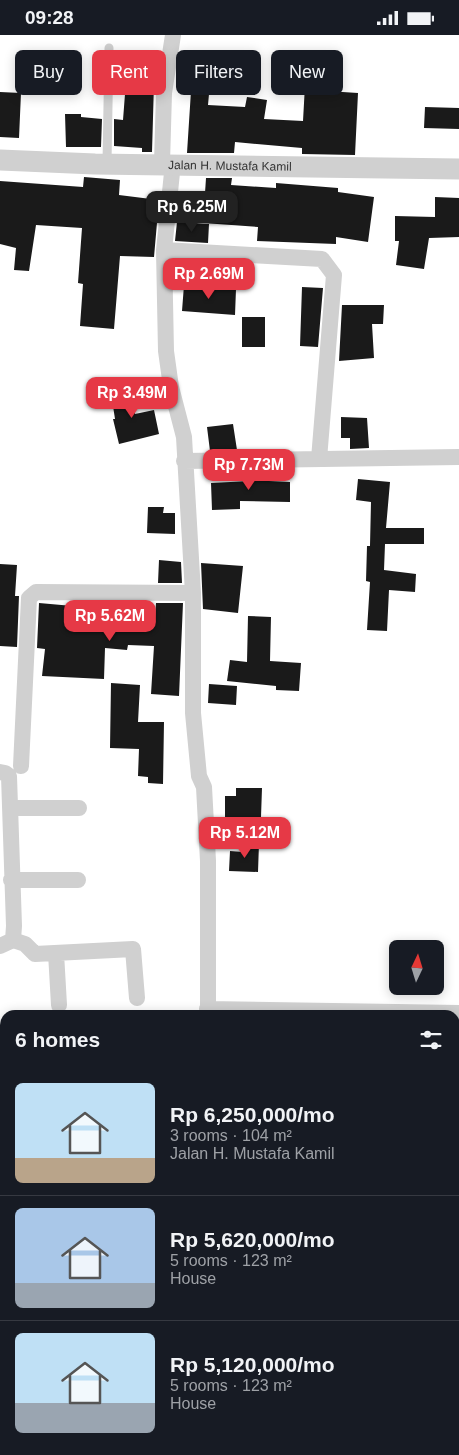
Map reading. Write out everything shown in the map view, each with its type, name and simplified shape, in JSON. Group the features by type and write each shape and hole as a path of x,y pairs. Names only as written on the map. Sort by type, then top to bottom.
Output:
{"street":[{"path":"173,35 164,93 168,163 164,251 166,351 171,387 184,437 193,593 193,713 199,776 204,787 208,861 207,1010"},
{"name":"Jalan H. Mustafa Kamil","path":"0,160 459,169"},
{"path":"164,251 322,259 330,266 334,275 319,459"},
{"path":"184,461 459,457"},
{"path":"21,766 29,598 36,592 193,593"},
{"path":"0,772 9,776 11,880 6,943 25,944 36,954 133,949 137,998"},
{"path":"10,808 79,808"},
{"path":"11,880 78,880"},
{"path":"56,953 59,1005"}],"lane":[{"path":"107,163 109,48"}],"building":[{"path":"0,92 21,95 19,138 0,137"},
{"path":"343,92 358,93 355,155 302,154 302,148 235,142 234,153 187,153 191,95 209,95 208,105 245,107 247,97 267,100 264,119 303,121 304,95 343,95"},
{"path":"125,95 154,95 152,152 142,152 142,148 114,146 114,119 123,120"},
{"path":"425,107 459,108 459,129 424,128"},
{"path":"65,114 81,114 81,117 102,119 101,147 66,147"},
{"path":"84,177 120,180 119,195 159,200 154,257 120,256 114,329 80,326 83,284 78,283 82,228 36,225 29,271 14,270 16,248 0,244 0,181 83,187"},
{"path":"206,178 232,178 231,185 276,188 276,183 338,188 338,192 374,197 368,242 336,237 336,244 257,241 258,227 203,223"},
{"path":"435,197 459,198 459,237 429,238 424,269 396,265 399,241 395,241 395,216 435,217"},
{"path":"177,222 209,224 208,243 175,241"},
{"path":"184,285 236,289 235,315 182,311"},
{"path":"302,287 323,288 318,347 300,346"},
{"path":"342,305 384,305 383,324 372,324 374,358 339,361"},
{"path":"242,317 265,317 265,347 242,347"},
{"path":"131,390 135,414 154,410 159,434 119,444 113,419 115,419 111,393"},
{"path":"341,417 367,418 369,448 350,449 350,438 341,438"},
{"path":"233,424 237,450 210,451 207,427"},
{"path":"250,470 269,470 269,481 290,482 290,502 240,501 240,509 212,510 211,483 250,481"},
{"path":"358,479 390,482 386,528 424,528 424,544 385,544 384,570 416,574 415,592 389,590 387,631 367,630 370,582 366,581 367,546 370,546 371,502 356,500"},
{"path":"148,507 164,507 163,513 175,513 175,534 147,533"},
{"path":"159,560 181,562 182,583 158,583"},
{"path":"201,563 243,566 238,613 203,609"},
{"path":"0,564 17,565 15,596 19,596 17,647 0,646"},
{"path":"39,603 84,607 83,612 155,618 156,603 183,603 179,696 151,694 154,646 128,645 127,650 105,648 104,679 42,676 45,649 37,648"},
{"path":"248,616 271,617 270,661 301,663 299,691 276,690 276,686 227,681 230,660 247,662"},
{"path":"111,683 140,685 138,722 164,722 163,784 148,783 148,777 138,776 139,749 110,748"},
{"path":"209,684 237,686 236,705 208,703"},
{"path":"236,788 262,788 261,817 225,817 225,796 236,796"},
{"path":"244,842 259,843 258,872 229,871 230,851 243,852"}]}
